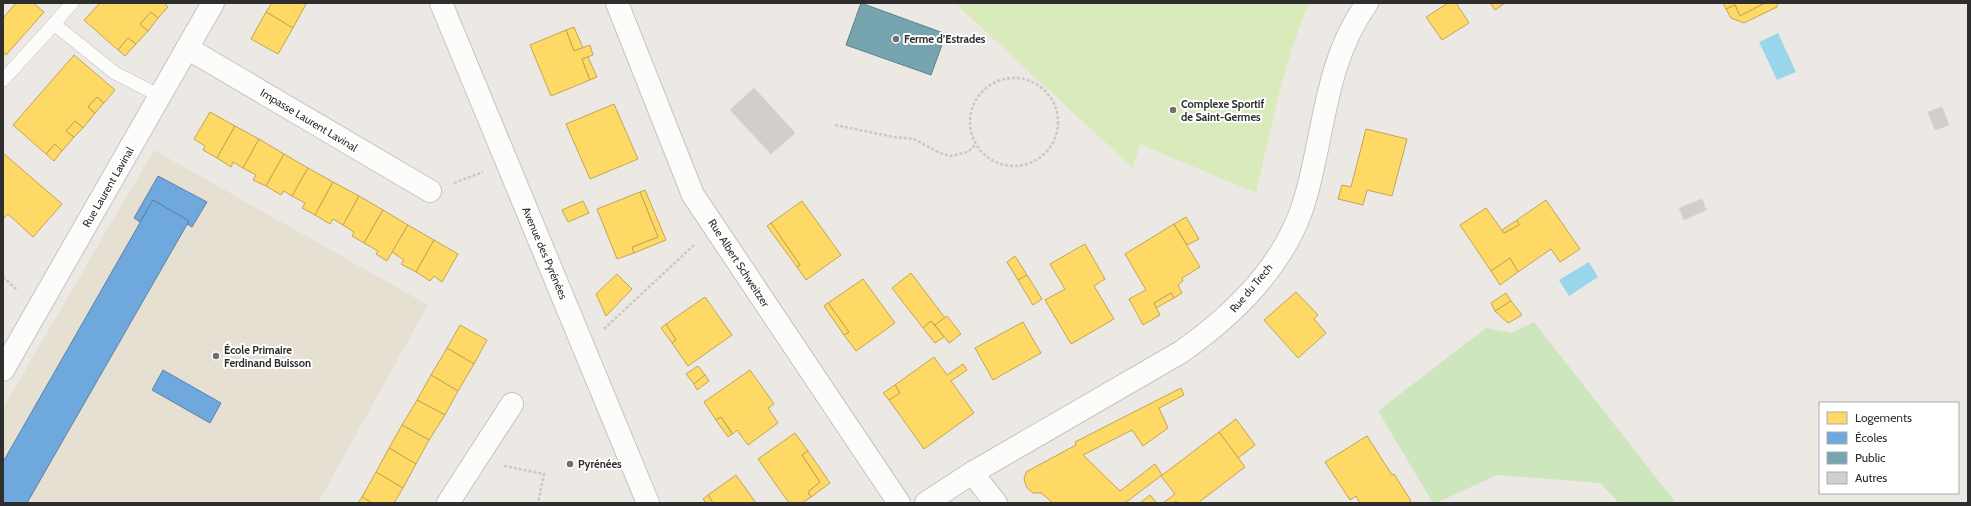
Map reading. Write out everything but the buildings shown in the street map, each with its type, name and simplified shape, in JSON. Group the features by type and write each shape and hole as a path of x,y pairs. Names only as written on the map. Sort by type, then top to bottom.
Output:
{"street":[{"name":"Rue Laurent Lavinal","path":"3,370 213,3"},
{"name":"Avenue des Pyrénées","path":"441,3 585,347 648,503"},
{"name":"Rue Albert Schweitzer","path":"617,3 693,195 899,503"},
{"name":"Rue du Trech","path":"926,503 972,473 1181,352 1209,332 1241,303 1278,256 1294,226 1306,196 1332,75 1342,48 1367,3"},
{"name":"Impasse Laurent Lavinal","path":"187,48 430,192"},
{"path":"448,503 512,404"},
{"path":"972,473 996,503"}],"lane":[{"path":"3,80 72,3"},
{"path":"54,24 115,73 160,96"}],"path":[{"path":"1009,78 1024,79 1037,85 1048,94 1055,107 1058,121 1056,135 1049,148 1039,158 1026,164 1011,166 997,163 985,155 976,144 971,130 970,116 975,102 983,90 995,82 1009,78"},
{"path":"835,125 894,138 914,139 940,153 950,156 968,152 976,144"},
{"path":"430,192 508,162"},
{"path":"585,347 714,227"},
{"path":"476,460 544,474 538,503"}],"shaded area":[{"name":"École Primaire Ferdinand Buisson","path":"154,150 428,305 318,503 3,503 3,408"}],"green space":[{"name":"Complexe Sportif de Saint-Germes","path":"955,3 1309,3 1285,73 1256,193 1140,144 1133,168"},
{"path":"1534,322 1676,503 1619,503 1600,483 1497,475 1436,503 1433,503 1378,411 1486,328 1511,333"}],"water":[{"path":"1778,33 1796,72 1777,80 1759,42"},
{"path":"1589,262 1598,277 1569,296 1559,280"}],"place":[{"name":"Ferme d’Estrades","path":"896,39"},
{"name":"Complexe Sportif de Saint-Germes","path":"1173,110"},
{"name":"École Primaire Ferdinand Buisson","path":"216,356"},
{"name":"Pyrénées","path":"570,464"}]}
